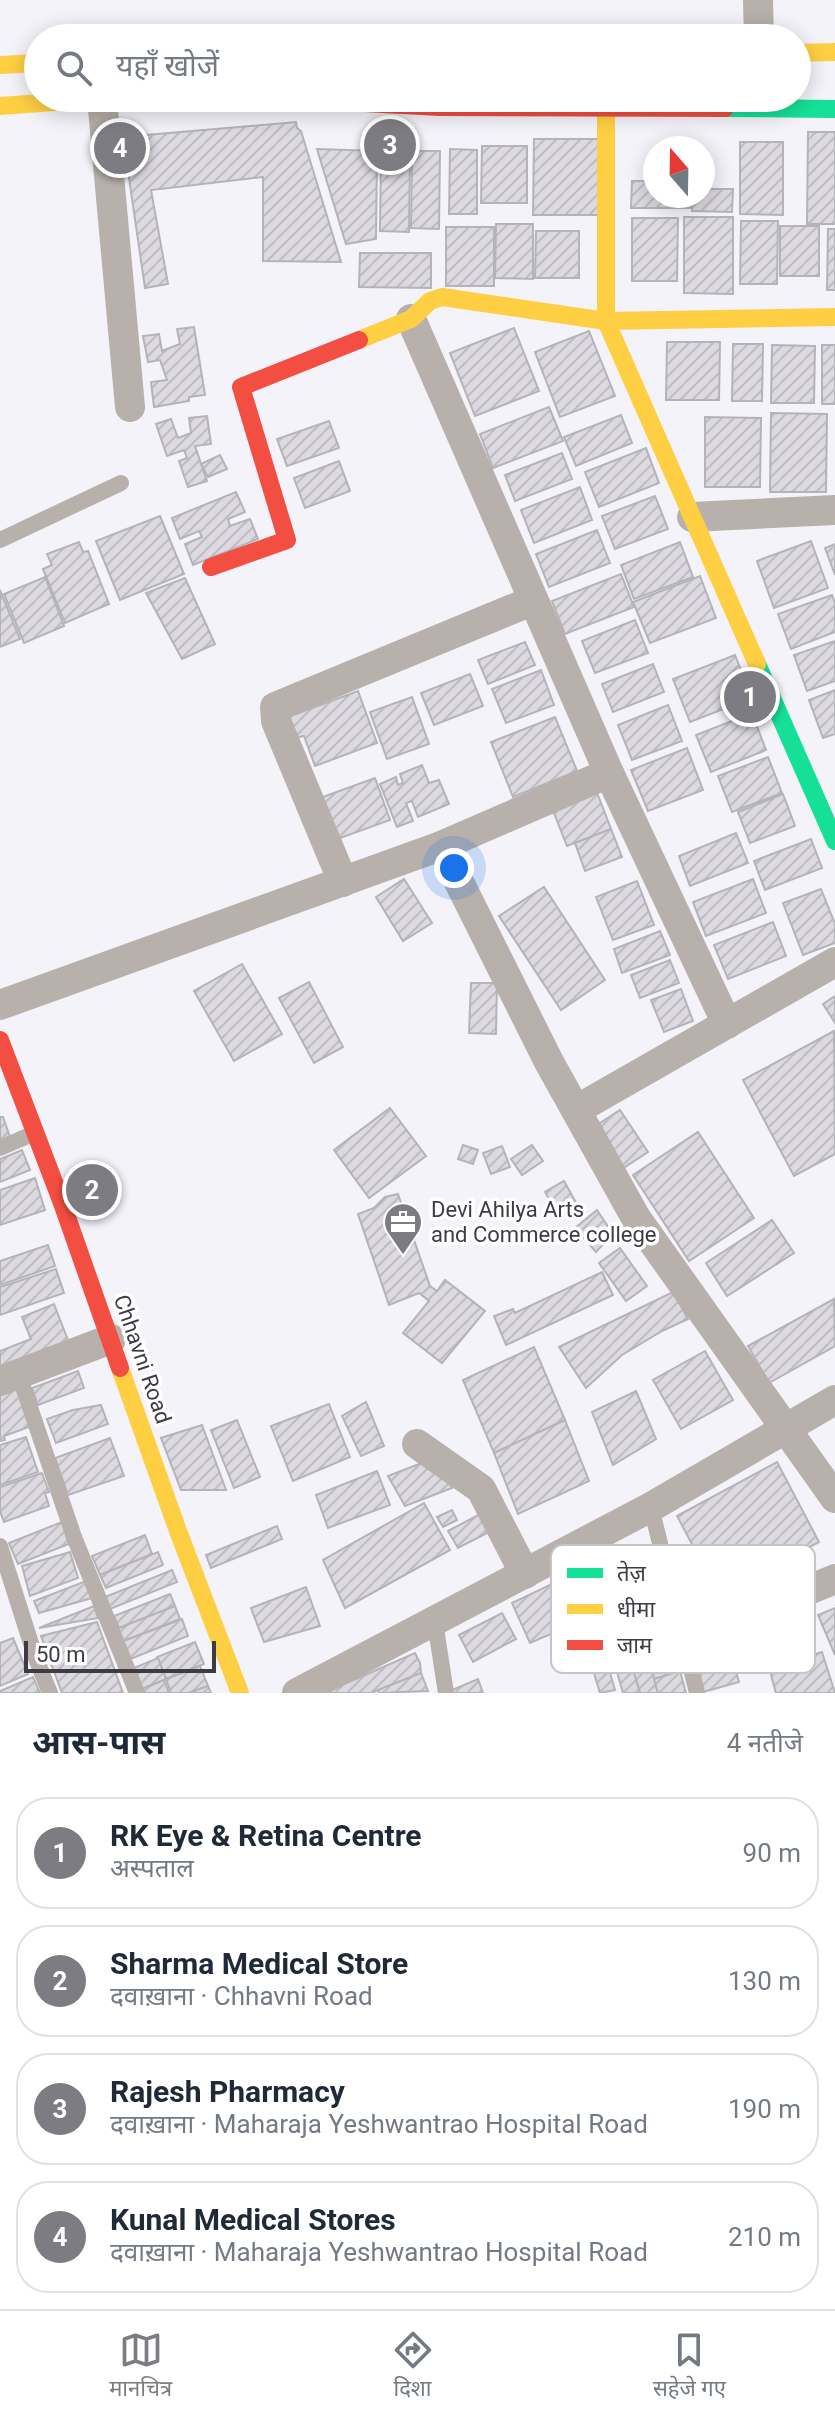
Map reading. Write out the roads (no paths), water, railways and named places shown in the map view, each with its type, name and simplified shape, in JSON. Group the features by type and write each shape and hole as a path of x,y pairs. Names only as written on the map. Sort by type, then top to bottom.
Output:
{"street":[{"path":"758,0 759,24"},
{"path":"811,53 835,52"},
{"path":"0,65 24,64"},
{"path":"0,106 24,104"},
{"path":"811,108 835,109"},
{"path":"105,112 130,407"},
{"path":"606,112 606,321 835,838"},
{"path":"211,567 287,540 241,387 411,319 430,301 442,297 606,321 835,317"},
{"path":"411,319 609,773 727,1024"},
{"path":"692,517 835,510"},
{"path":"343,882 276,721 275,707 532,601"},
{"path":"0,1005 441,846 609,773"},
{"path":"441,846 549,1062 636,1218 835,1498"},
{"path":"576,1110 835,962"},
{"name":"Chhavni Road","path":"0,1040 37,1132 202,1600 240,1693"},
{"path":"10,1378 111,1339"},
{"path":"580,1545 835,1400"},
{"path":"417,1444 481,1489 525,1574"},
{"path":"297,1693 551,1560"},
{"path":"815,1587 835,1579"}],"lane":[{"path":"0,540 121,483"},
{"path":"0,1148 37,1132"},
{"path":"10,1378 137,1693"},
{"path":"651,1507 661,1545"},
{"path":"0,1546 50,1693"},
{"path":"435,1622 446,1693"},
{"path":"692,1673 697,1693"}],"place":[{"name":"Rajesh Pharmacy","path":"390,145"},
{"name":"Kunal Medical Stores","path":"120,148"},
{"name":"RK Eye & Retina Centre","path":"750,697"},
{"name":"Sharma Medical Store","path":"92,1190"},
{"name":"Devi Ahilya Arts and Commerce college","path":"403,1256"}]}
